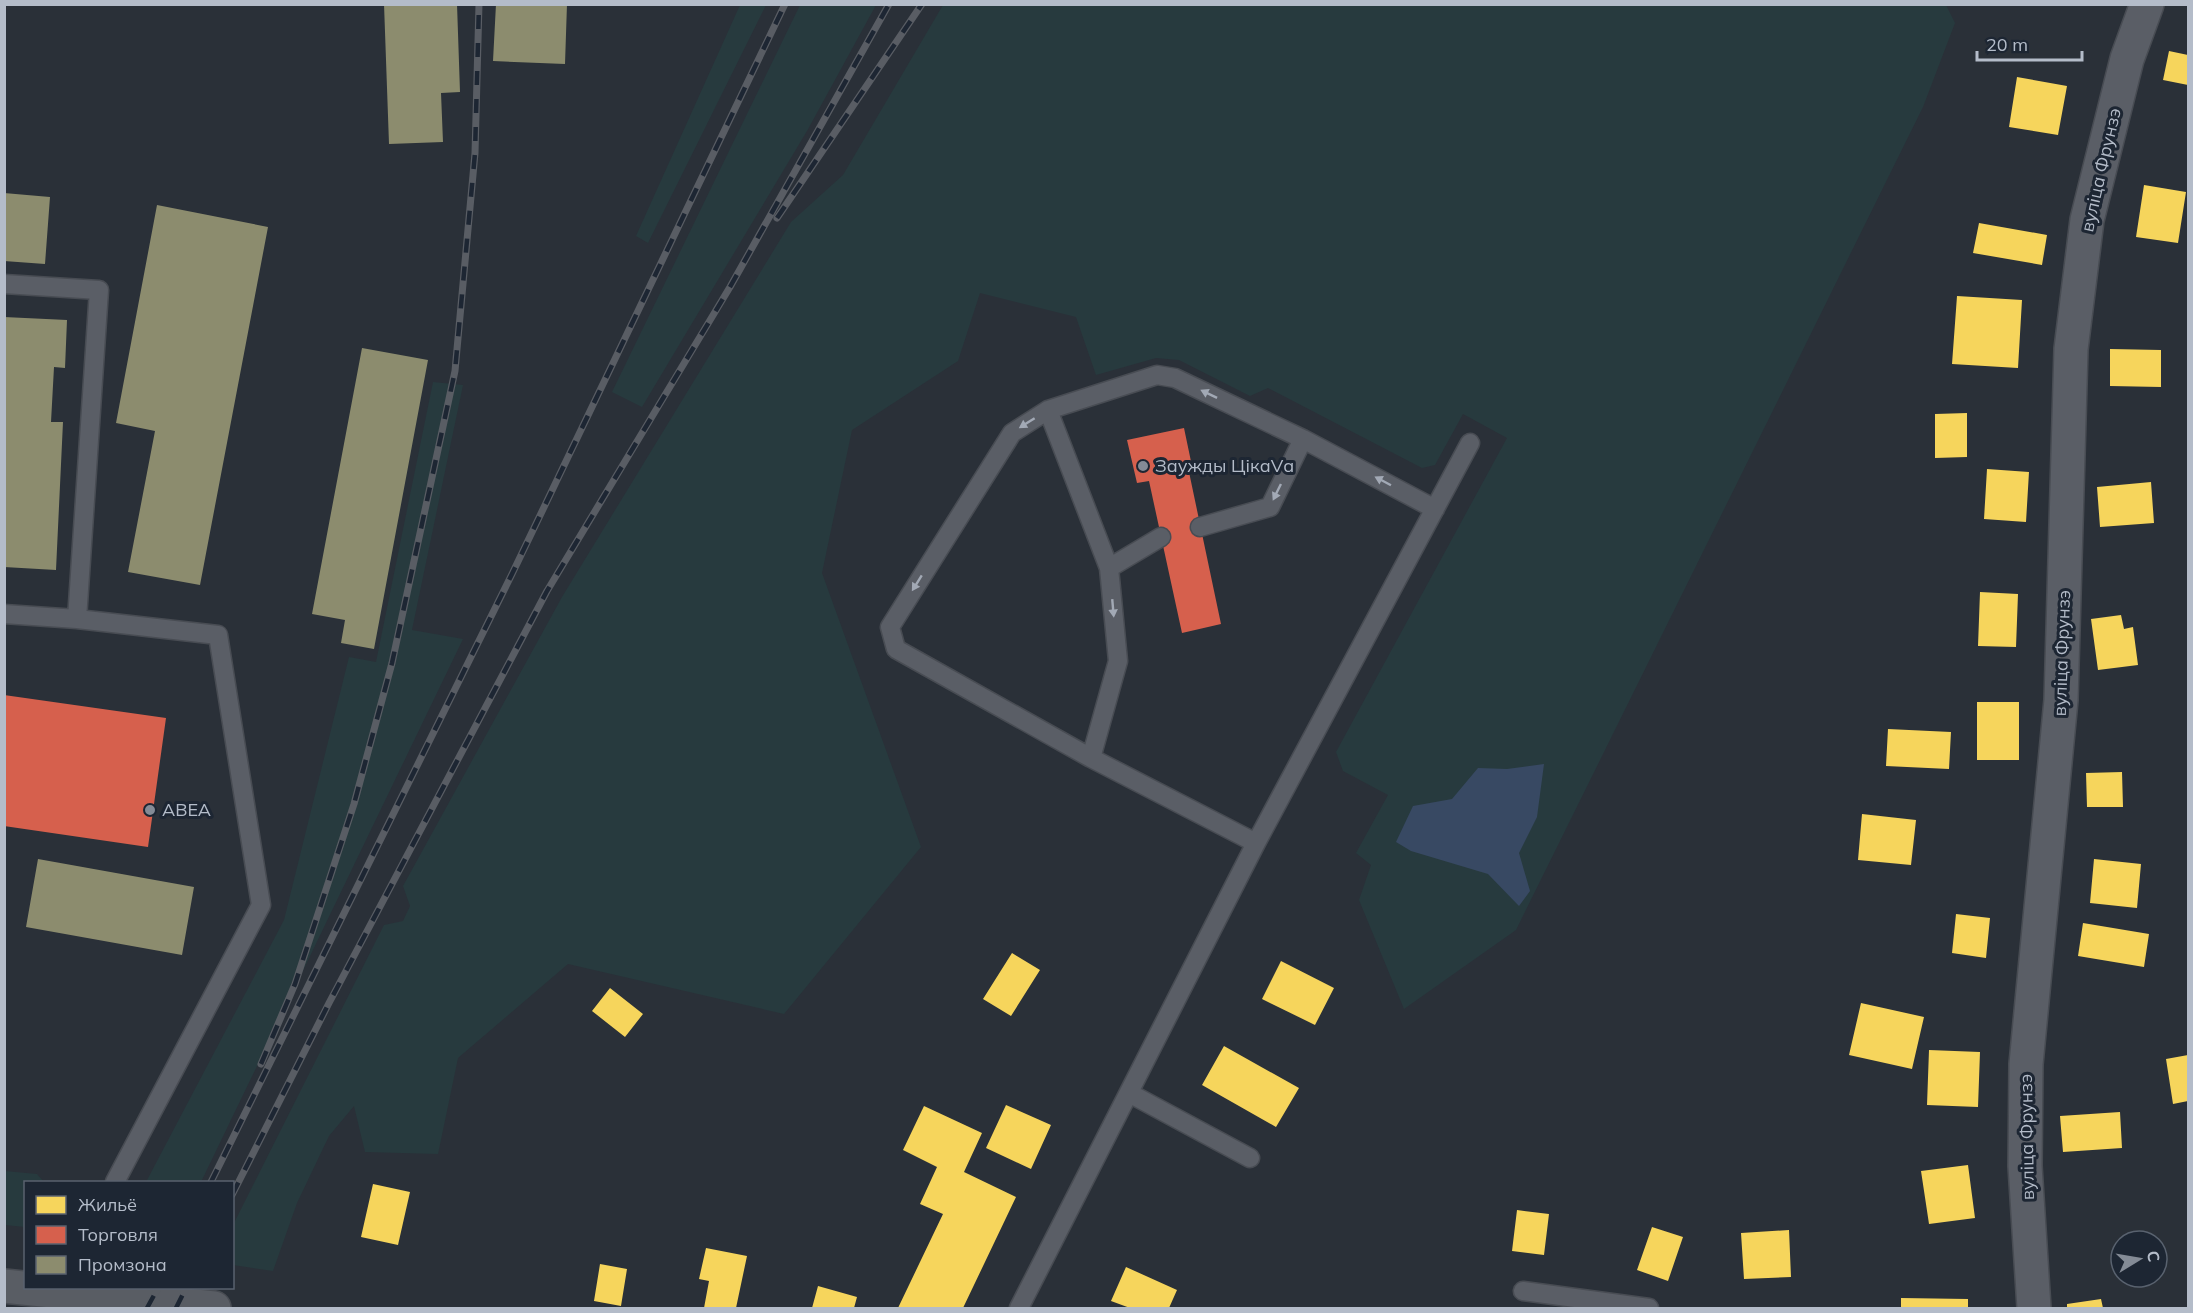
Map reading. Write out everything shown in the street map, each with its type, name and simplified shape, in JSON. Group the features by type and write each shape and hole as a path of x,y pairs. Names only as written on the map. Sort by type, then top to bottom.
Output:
{"main road":[{"path":"4,1286 24,1287"},
{"path":"59,1289 214,1308"}],"street":[{"name":"вуліца Фрунзэ","path":"2034,1308 2025,1166 2026,1064 2061,700 2071,349 2087,220 2127,59 2147,4"}],"lane":[{"path":"4,285 99,290 77,619"},
{"path":"1256,843 1091,758 896,649 890,627 1012,433 1048,410 1157,375 1175,378 1303,439 1435,508"},
{"path":"1048,410 1109,568 1118,661 1091,758"},
{"path":"1200,527 1270,507 1303,439"},
{"path":"1019,1308 1256,843 1470,444"},
{"path":"1109,568 1161,537"},
{"path":"4,614 77,619 218,635 261,905 116,1181"},
{"path":"1129,1093 1250,1158"},
{"path":"1524,1291 1649,1308"}],"green space":[{"path":"740,5 766,5 648,243 636,236"},
{"path":"800,5 876,5 807,131 642,407 612,392"},
{"path":"943,5 1946,5 1955,23 1923,107 1516,930 1404,1009 1359,900 1371,865 1356,853 1388,795 1343,771 1336,752 1507,438 1463,414 1435,465 1422,468 1268,388 1250,396 1179,360 1156,358 1096,375 1076,317 980,293 958,361 852,430 822,573 921,847 784,1014 568,964 458,1058 438,1154 365,1152 354,1106 329,1136 297,1203 273,1271 234,1265 234,1223 384,925 403,921 410,906 403,886 562,597 791,222 843,175"},
{"path":"433,382 463,385 412,630 463,639 201,1181 147,1181 284,920 349,657 376,662"},
{"path":"5,1171 37,1174 43,1181 24,1181 24,1227 5,1225"}],"water":[{"path":"1544,764 1537,817 1519,853 1530,891 1519,906 1488,874 1411,851 1396,842 1413,806 1452,799 1478,768 1507,769"}],"building: Жильё":[{"path":"2169,51 2188,55 2188,85 2163,80"},
{"path":"2017,77 2067,86 2058,135 2009,127"},
{"path":"2144,185 2186,192 2178,243 2136,237"},
{"path":"1979,223 2047,235 2042,265 1973,253"},
{"path":"1957,296 2022,300 2018,368 1952,364"},
{"path":"2110,349 2161,350 2161,387 2110,386"},
{"path":"1967,413 1967,457 1935,458 1935,414"},
{"path":"1987,469 2029,472 2026,522 1984,519"},
{"path":"2151,482 2154,523 2100,527 2097,487"},
{"path":"1980,592 2018,594 2016,647 1978,646"},
{"path":"2121,615 2124,629 2133,627 2138,665 2098,670 2091,619"},
{"path":"1977,702 2019,702 2019,760 1977,760"},
{"path":"1888,729 1951,732 1949,769 1886,766"},
{"path":"2122,772 2123,807 2087,807 2086,773"},
{"path":"1862,814 1916,820 1911,865 1858,860"},
{"path":"2094,859 2141,864 2137,908 2090,903"},
{"path":"1956,914 1990,918 1986,958 1952,953"},
{"path":"2083,923 2149,934 2144,967 2078,956"},
{"path":"1012,953 1040,970 1011,1016 983,999"},
{"path":"1281,961 1334,988 1315,1025 1262,999"},
{"path":"610,988 643,1014 625,1037 592,1011"},
{"path":"1861,1003 1924,1017 1912,1069 1849,1055"},
{"path":"1224,1046 1299,1088 1276,1127 1202,1085"},
{"path":"1929,1050 1980,1052 1978,1107 1927,1105"},
{"path":"2188,1055 2188,1101 2173,1104 2166,1059"},
{"path":"1006,1105 1051,1125 1031,1169 986,1148"},
{"path":"924,1106 982,1133 964,1172 1016,1197 963,1308 898,1308 943,1214 920,1204 937,1167 903,1150"},
{"path":"2120,1112 2122,1148 2063,1152 2060,1116"},
{"path":"1968,1165 1975,1218 1929,1224 1921,1171"},
{"path":"373,1184 410,1192 398,1245 361,1237"},
{"path":"1517,1210 1549,1214 1544,1255 1512,1251"},
{"path":"1652,1227 1683,1237 1668,1281 1637,1270"},
{"path":"1789,1230 1791,1277 1744,1279 1741,1233"},
{"path":"706,1248 747,1256 736,1308 704,1308 709,1281 699,1279"},
{"path":"600,1264 627,1269 621,1306 594,1301"},
{"path":"1126,1267 1177,1290 1169,1308 1130,1308 1111,1301"},
{"path":"818,1286 857,1297 854,1308 812,1308"},
{"path":"1901,1298 1968,1299 1968,1308 1901,1308"},
{"path":"2101,1299 2103,1308 2067,1308 2067,1304"}],"building: Торговля":[{"path":"1184,428 1193,471 1189,472 1221,624 1182,633 1149,481 1137,483 1127,440"},
{"path":"4,695 166,718 148,847 4,826"}],"building: Промзона":[{"path":"384,4 457,4 460,92 441,93 443,142 389,144"},
{"path":"496,4 567,4 565,64 493,61"},
{"path":"4,193 50,197 45,264 4,261"},
{"path":"157,205 268,227 200,585 128,572 155,431 116,423"},
{"path":"4,317 67,320 65,368 54,367 51,422 63,422 56,570 4,567"},
{"path":"362,348 428,360 374,649 341,643 345,620 312,614"},
{"path":"38,859 194,887 182,955 26,927"}],"railway":[{"path":"261,1064 295,984 354,804 392,663 455,371 475,153 479,4"},
{"path":"211,1181 512,574 785,4"},
{"path":"234,1191 329,1003 547,591 730,287 889,4"},
{"path":"777,218 922,4"},
{"path":"147,1308 157,1289"},
{"path":"176,1308 186,1289"}],"place":[{"name":"Заужды ЦікаVа","path":"1143,466"},
{"name":"АВЕА","path":"150,810"}]}
